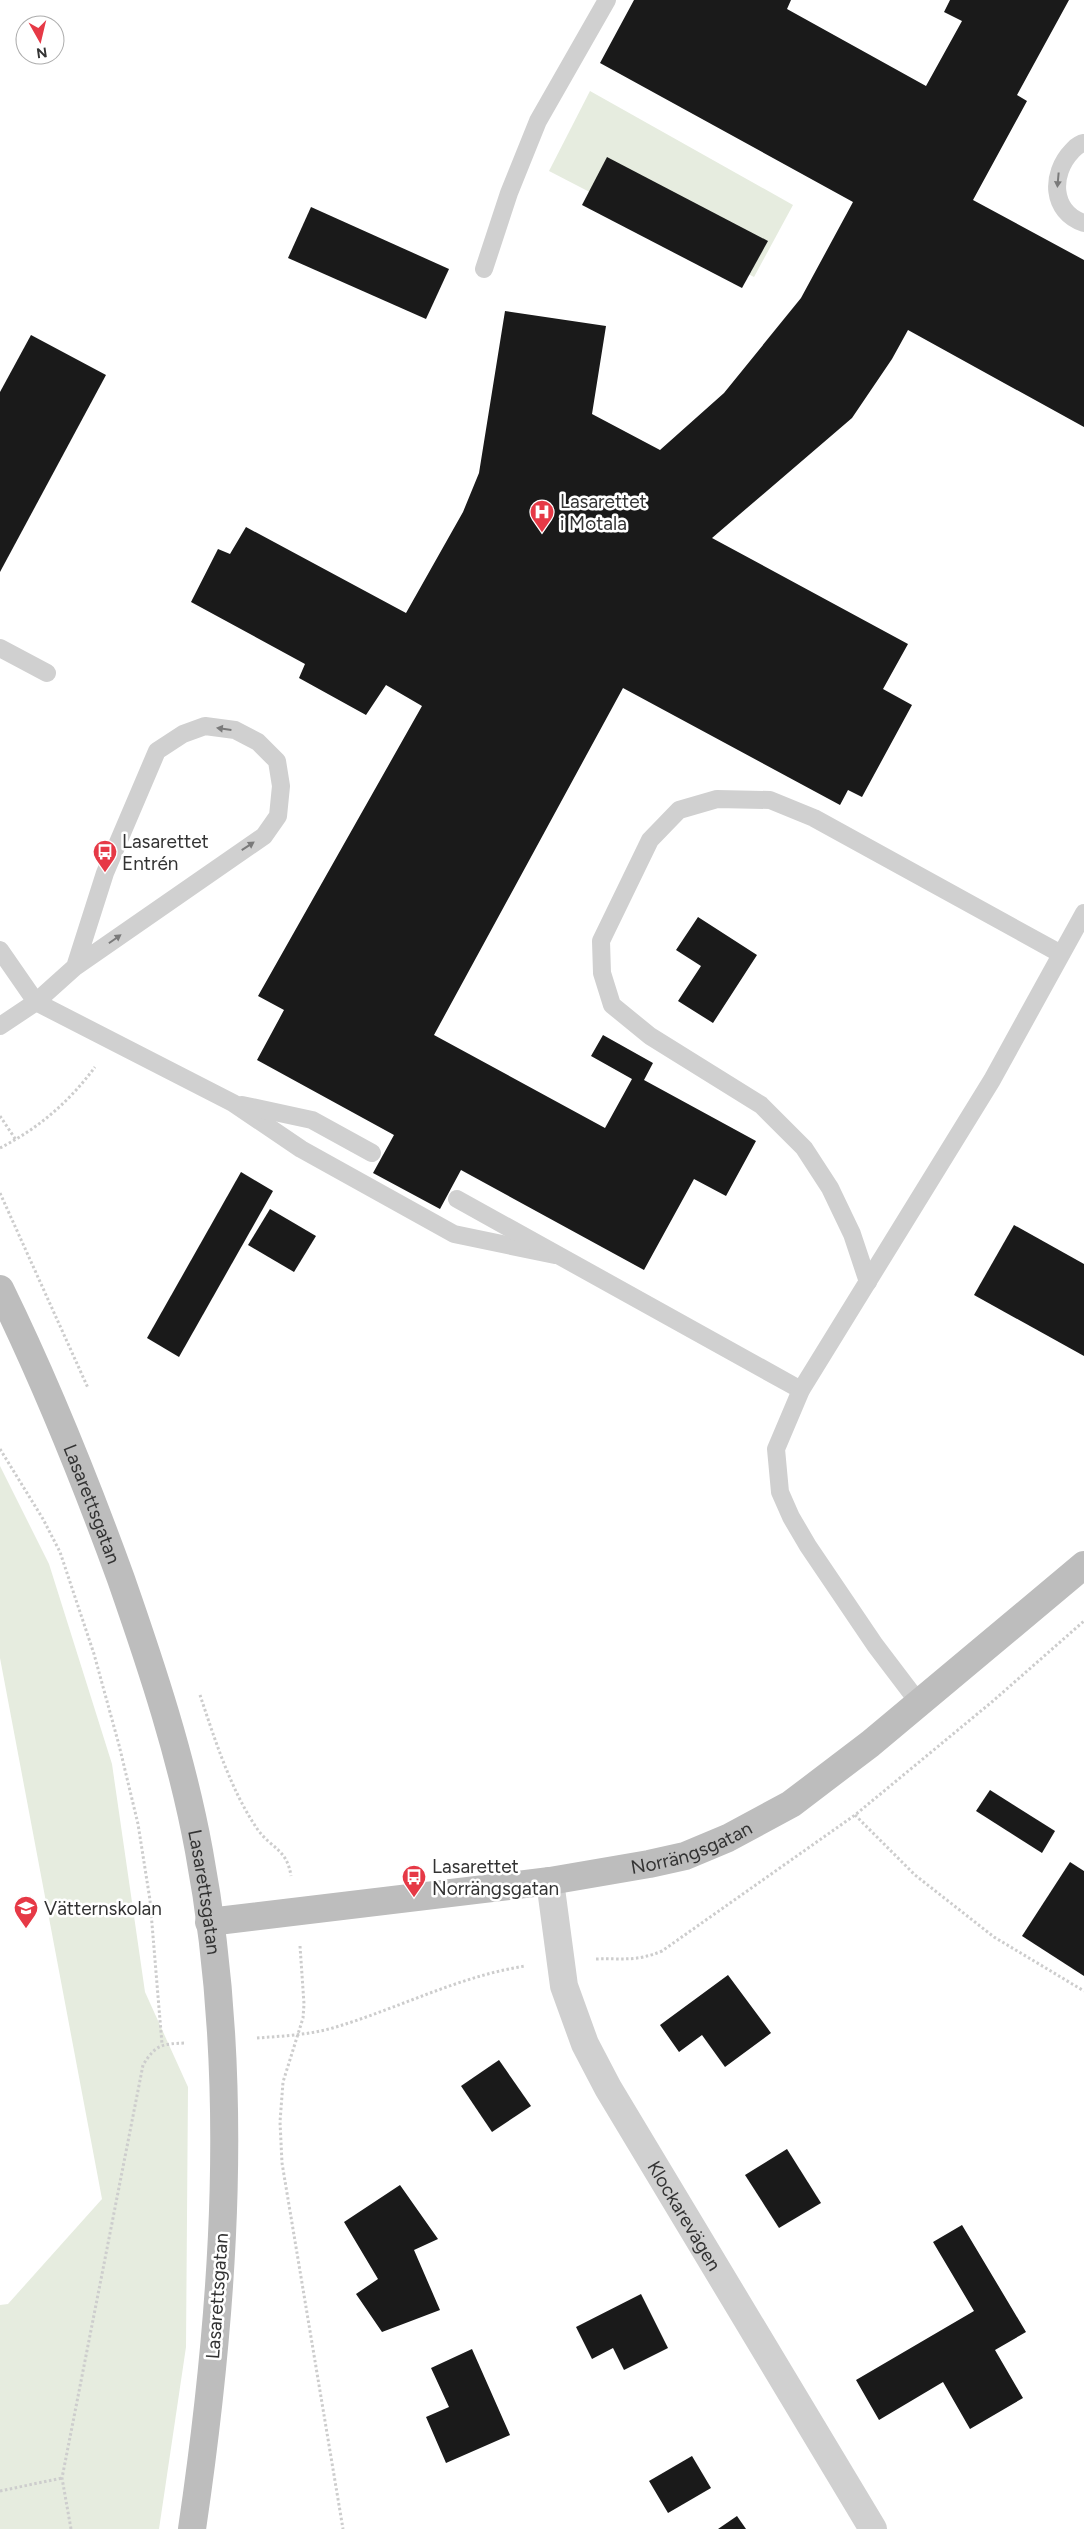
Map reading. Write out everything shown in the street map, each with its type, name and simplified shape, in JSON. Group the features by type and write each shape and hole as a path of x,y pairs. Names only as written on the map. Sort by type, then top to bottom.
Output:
{"street":[{"name":"Lasarettsgatan","path":"0,1289 54,1406 92,1498 170,1725 186,1785 200,1854 221,2040 225,2153 217,2320 208,2422 192,2529"},
{"name":"Norrängsgatan","path":"209,1922 550,1881 685,1856 728,1838 791,1804 920,1703 1084,1565"},
{"name":"Klockarevägen","path":"550,1881 564,1986 585,2044 613,2096 873,2529"}],"lane":[{"path":"484,269 509,193 538,120 607,0"},
{"path":"1084,143 1080,144 1062,162 1056,180 1060,203 1073,219 1084,223"},
{"path":"0,648 47,673"},
{"path":"0,1026 36,1002 75,967 264,836 278,816 281,786 277,761 258,742 235,730 205,726 183,734 157,751 105,872 75,967"},
{"path":"868,1282 852,1234 830,1188 804,1148 762,1105 650,1036 612,1005 602,973 601,941 650,840 679,810 717,798 770,800 814,818 1061,954"},
{"path":"920,1703 875,1645 808,1546 780,1492 776,1450 801,1390 992,1080 1084,913"},
{"path":"0,950 36,1002 114,1040 233,1104 301,1149 454,1234 555,1255"},
{"path":"233,1104 312,1120 372,1152"},
{"path":"457,1199 801,1390"}],"path":[{"path":"0,1148 16,1140 52,1115 82,1084 114,1040"},
{"path":"0,1116 16,1140"},
{"path":"0,1449 43,1519 60,1552 94,1654 138,1824 150,1900 162,2044"},
{"path":"855,1815 915,1875 994,1937 1084,1991"},
{"path":"71,2529 62,2478 143,2065 152,2051 162,2044 298,2034"},
{"path":"0,2491 62,2478"}],"shaded area":[{"path":"590,91 793,205 754,277 549,171"},
{"path":"0,1466 49,1564 112,1764 145,1992 188,2087 186,2347 159,2529 0,2529 0,2305 8,2304 102,2199 0,1658"}],"building":[{"path":"634,0 791,0 787,9 926,86 962,21 944,12 950,0 1069,0 1017,95 1027,101 973,200 1084,260 1084,427 908,330 892,359 852,418 712,538 908,644 883,689 912,705 862,797 848,790 840,805 623,688 434,1035 605,1128 632,1079 591,1056 603,1035 653,1063 644,1080 756,1141 726,1196 694,1179 644,1270 461,1170 440,1209 373,1173 394,1135 257,1060 284,1010 258,996 422,706 386,685 366,715 299,678 305,664 191,602 218,549 230,554 246,527 406,613 463,512 479,473 505,311 606,326 592,414 660,450 724,393 801,298 853,202 600,63"},
{"path":"607,157 768,241 742,288 582,205"},
{"path":"311,207 449,269 426,319 288,258"},
{"path":"31,335 106,375 0,572 0,392"},
{"path":"698,917 757,955 713,1023 678,1001 701,966 676,950"},
{"path":"241,1172 273,1191 179,1357 147,1338"},
{"path":"270,1209 316,1236 294,1272 248,1245"},
{"path":"1014,1225 1084,1264 1084,1356 974,1295"},
{"path":"990,1790 1055,1831 1042,1853 976,1811"},
{"path":"1070,1862 1084,1871 1084,1976 1022,1936"},
{"path":"728,1975 771,2033 725,2067 702,2035 679,2052 660,2025"},
{"path":"499,2060 531,2106 492,2132 461,2086"},
{"path":"787,2149 821,2203 779,2228 745,2175"},
{"path":"400,2185 438,2239 414,2250 440,2310 382,2332 356,2294 378,2279 344,2222"},
{"path":"962,2225 1026,2332 995,2350 1023,2398 970,2429 943,2382 879,2420 856,2380 974,2311 933,2242"},
{"path":"641,2294 668,2348 624,2370 613,2348 592,2359 576,2327"},
{"path":"472,2349 510,2435 446,2463 426,2417 449,2407 431,2368"},
{"path":"692,2456 711,2488 668,2513 649,2481"},
{"path":"737,2516 746,2529 718,2529"}],"place":[{"name":"Lasarettet i Motala","path":"542,533"},
{"name":"Lasarettet Entrén","path":"105,873"},
{"name":"Lasarettet Norrängsgatan","path":"414,1898"},
{"name":"Vätternskolan","path":"26,1929"}]}
